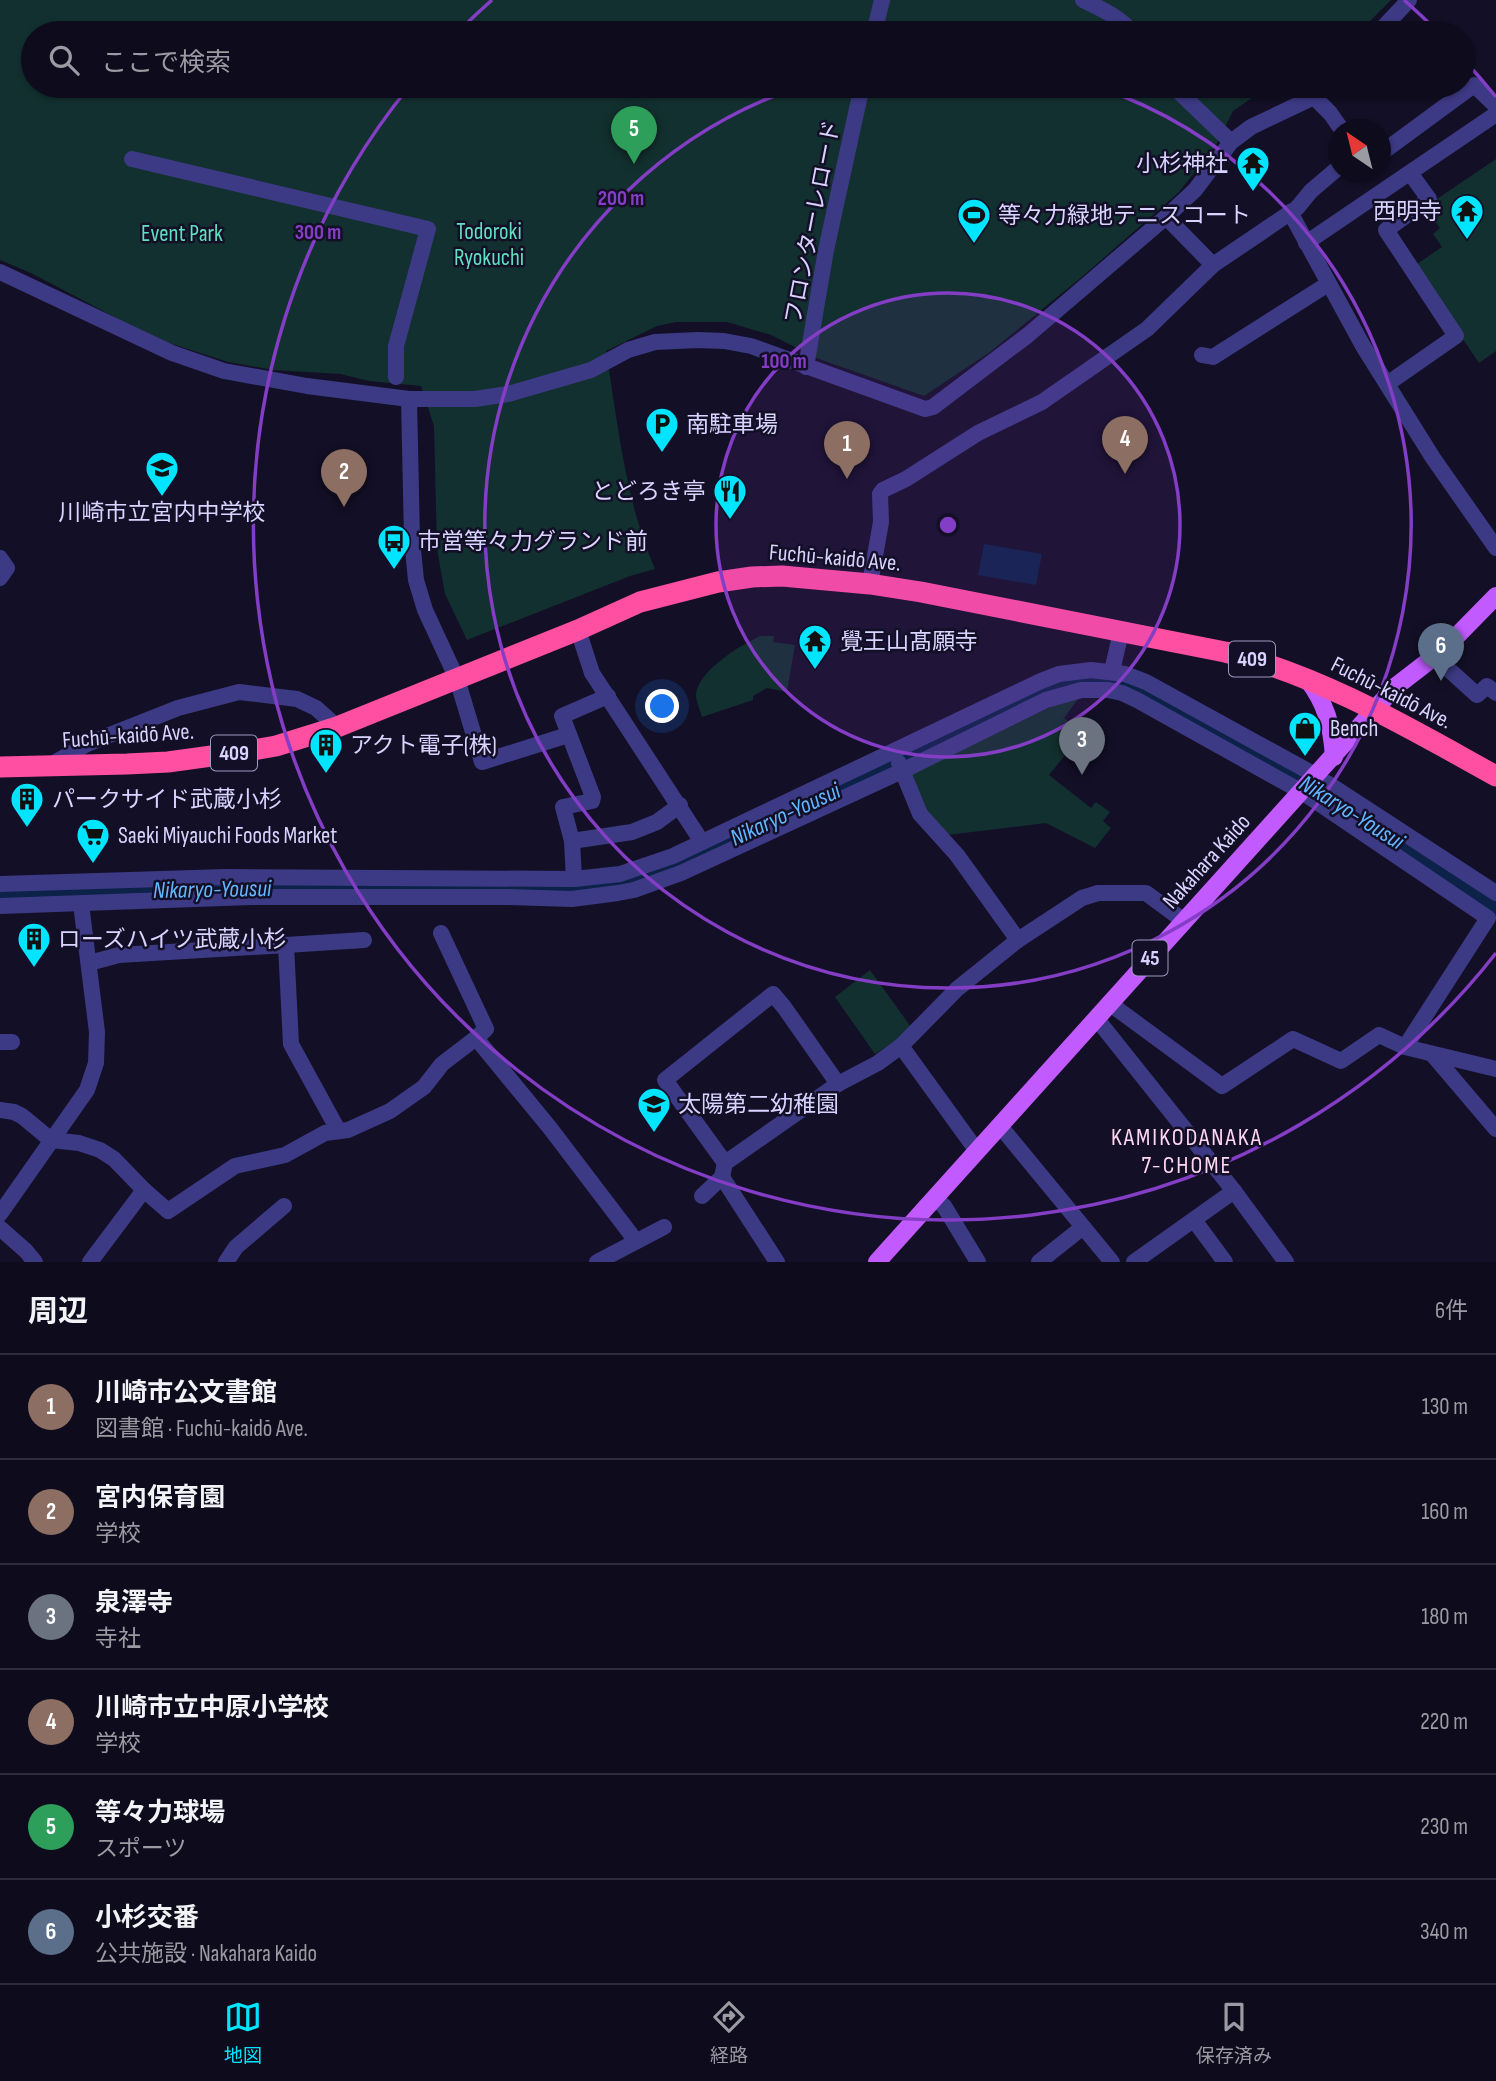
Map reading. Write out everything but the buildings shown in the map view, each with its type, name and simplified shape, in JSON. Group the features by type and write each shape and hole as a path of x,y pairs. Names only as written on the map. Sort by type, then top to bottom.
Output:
{"highway":[{"name":"Fuchū-kaidō Ave.","path":"0,767 168,761 276,746 337,727 578,630 640,602 718,582 782,576 870,584 1018,611 1264,662 1307,678 1375,711 1496,776"}],"main road":[{"name":"Nakahara Kaido","path":"877,1262 1302,792 1322,779 1334,757 1395,687 1435,657 1496,596"},
{"path":"1307,678 1327,711 1333,736 1334,757"}],"street":[{"path":"877,21 882,0"},
{"path":"1083,0 1120,21"},
{"path":"1389,21 1409,0"},
{"path":"1475,86 1496,106"},
{"name":"フロンターレロード","path":"806,367 826,250 859,98"},
{"path":"1185,98 1231,142"},
{"path":"0,272 172,353 224,371 307,386 409,399 475,399 508,394 591,370 628,350 642,346 673,340 724,341 782,356 806,367 925,408 933,407 1028,335 1166,217 1195,190 1231,142 1251,127 1307,98"},
{"path":"1323,98 1334,119"},
{"path":"1391,147 1456,98"},
{"path":"1306,243 1496,114"},
{"path":"132,159 428,229 396,346 396,377"},
{"path":"1387,384 1456,336 1385,230 1429,199 1410,173"},
{"path":"870,584 881,522 880,494 883,490 906,479 978,433 1042,402 1147,329 1213,265 1297,208 1311,191 1328,177"},
{"path":"1290,212 1363,346 1433,458 1496,548"},
{"path":"1166,217 1213,265"},
{"path":"1202,355 1213,357 1328,284"},
{"path":"409,399 412,540 416,580 425,610 457,679 482,762 568,735"},
{"path":"0,558 8,568 0,578"},
{"path":"578,630 592,673 702,842"},
{"path":"1112,671 1121,632"},
{"path":"1435,657 1477,695 1486,686 1496,693"},
{"path":"0,884 226,877 574,879 634,871 673,856 1059,674 1091,670 1112,671 1146,682 1322,779 1496,893"},
{"path":"0,906 251,897 594,898 634,890 681,873 902,771 1046,700 1081,690 1108,690 1137,700 1302,792 1488,918 1405,1047"},
{"path":"47,767 87,744 178,708 239,692 297,699 316,708 337,727"},
{"path":"574,879 572,841 563,807 592,802 593,797 562,716 608,696"},
{"path":"894,751 920,814 957,855 1018,940"},
{"path":"572,841 632,832 657,821 680,805"},
{"path":"702,1196 724,1170 838,1084 878,1063 901,1046 957,989 1018,940 1082,898 1098,893 1146,894 1184,921"},
{"path":"0,1214 87,1090 96,1063 97,1032 81,904"},
{"path":"0,1110 22,1116 51,1140 79,1143 100,1150 114,1159 169,1211 235,1166 285,1155 325,1133 348,1130 390,1111 424,1087 442,1064 486,1029 441,933"},
{"path":"89,963 118,955 364,940"},
{"path":"286,945 291,1044 338,1130"},
{"path":"776,1262 724,1170 665,1080 773,994 838,1084"},
{"path":"1110,1003 1222,1086 1293,1039 1341,1061 1379,1035 1405,1047 1496,1069"},
{"path":"1096,1018 1234,1191 1286,1262"},
{"path":"476,1038 551,1128 636,1241"},
{"path":"901,1046 978,1151"},
{"path":"1433,1055 1496,1129"},
{"path":"1000,1126 1112,1262"},
{"path":"90,1262 144,1190"},
{"path":"1134,1262 1234,1191"},
{"path":"934,1198 944,1206 978,1262"},
{"path":"226,1262 243,1241 284,1206"},
{"path":"1194,1220 1225,1262"},
{"path":"597,1262 664,1227"},
{"path":"1039,1262 1083,1227"},
{"path":"0,1228 35,1262"}],"green space":[{"name":"Todoroki Ryokuchi","path":"0,0 1391,0 1370,21 21,21 21,98 1252,98 1233,111 1215,147 1178,193 990,352 924,396 819,359 771,335 727,322 676,322 657,326 606,351 629,489 655,569 630,576 467,640 445,594 437,549 434,426 421,386 369,381 340,374 273,370 228,362 169,343 0,260"},
{"name":"西明寺","path":"1496,159 1496,351 1479,363 1414,266 1442,247 1433,234 1440,228 1425,207"},
{"path":"760,636 774,636 773,642 795,645 787,692 767,688 753,696 753,700 702,717 696,695 704,677 721,660"},
{"path":"1078,699 1064,718 1083,733 1049,775 1091,808 1096,802 1110,812 1103,821 1111,828 1095,848 1046,823 947,835 926,813 910,777 912,773 1057,704"},
{"path":"870,970 911,1027 875,1054 835,997"}],"water":[{"path":"984,544 1042,554 1036,585 978,575"}],"waterway":[{"name":"Nikaryo-Yousui","path":"0,896 245,887 578,889 633,881 708,851 1049,688 1096,680 1140,691 1180,711 1330,796 1432,866 1496,904"}],"place":[{"name":"等々力球場","path":"634,164"},
{"name":"小杉神社","path":"1253,193"},
{"name":"西明寺","path":"1467,241"},
{"name":"等々力緑地テニスコート","path":"974,245"},
{"name":"南駐車場","path":"662,454"},
{"name":"川崎市立中原小学校","path":"1125,474"},
{"name":"川崎市公文書館","path":"847,479"},
{"name":"川崎市立宮内中学校","path":"162,498"},
{"name":"宮内保育園","path":"344,507"},
{"name":"とどろき亭","path":"730,521"},
{"name":"市営等々力グランド前","path":"394,571"},
{"name":"覺王山髙願寺","path":"815,671"},
{"name":"小杉交番","path":"1441,681"},
{"name":"Bench","path":"1305,758"},
{"name":"アクト電子(株)","path":"326,775"},
{"name":"泉澤寺","path":"1082,775"},
{"name":"パークサイド武蔵小杉","path":"27,829"},
{"name":"Saeki Miyauchi Foods Market","path":"93,865"},
{"name":"ローズハイツ武蔵小杉","path":"34,969"},
{"name":"太陽第二幼稚園","path":"654,1134"}],"district":[{"name":"KAMIKODANAKA 7-CHOME","path":"1187,1151"}],"park label":[{"name":"Event Park","path":"182,233"}]}
